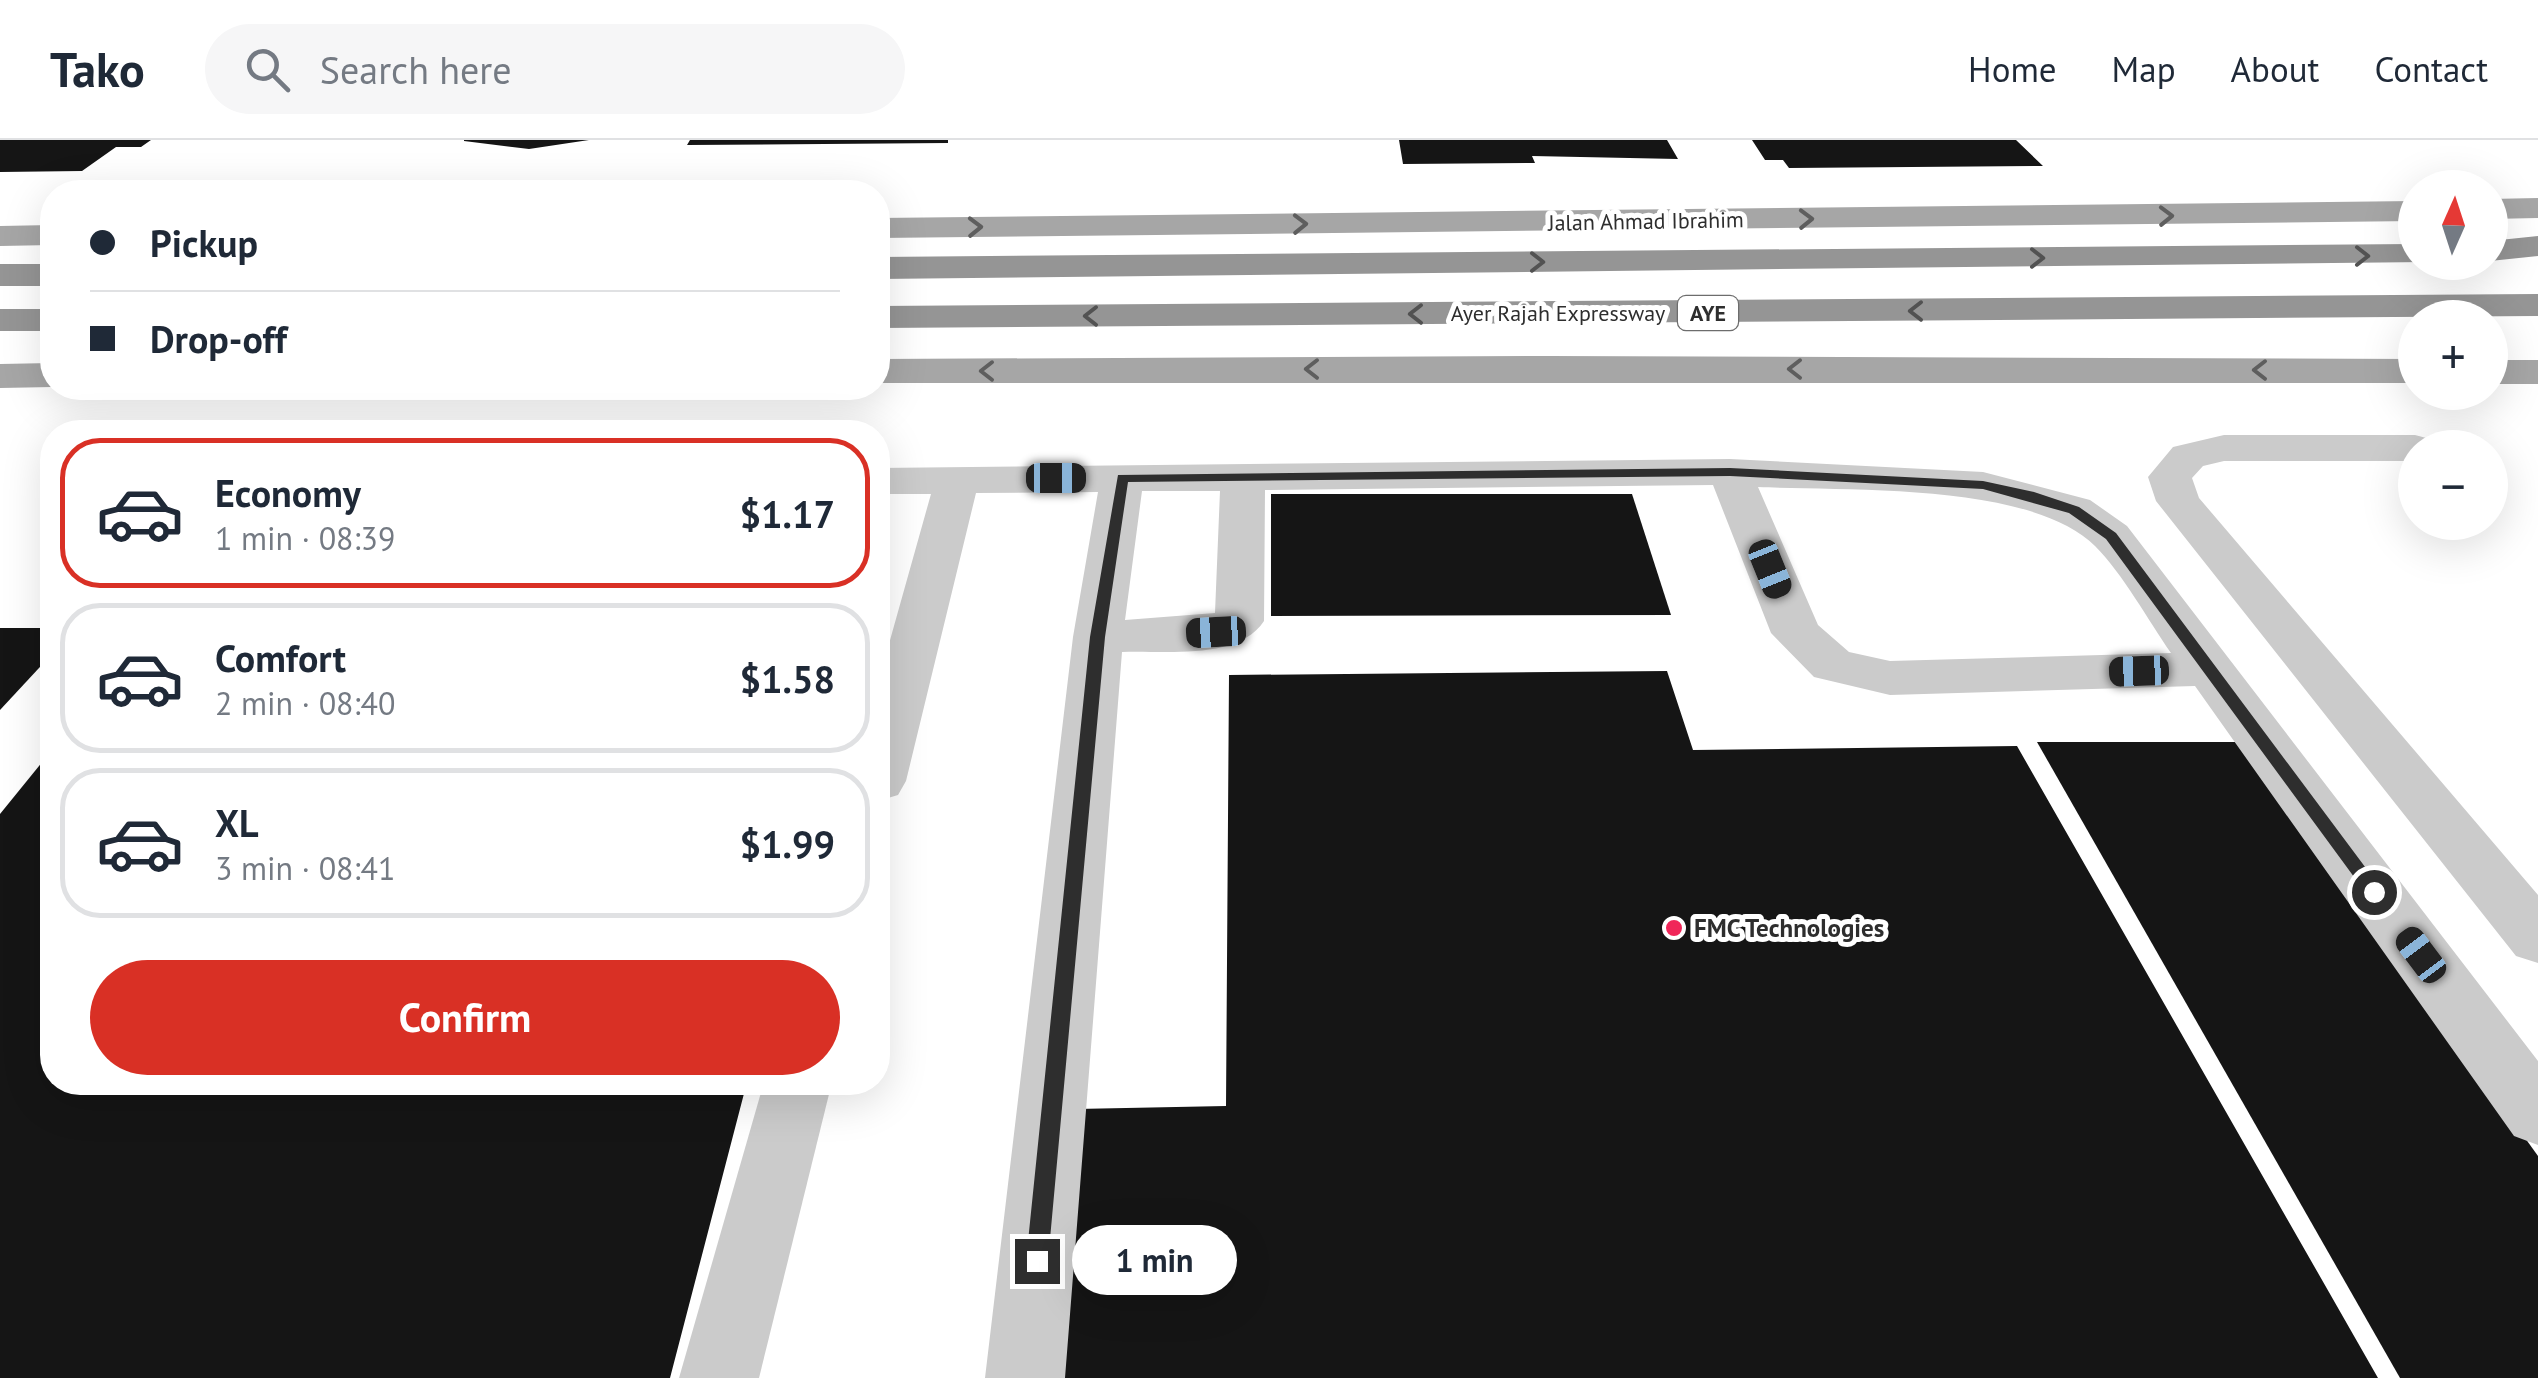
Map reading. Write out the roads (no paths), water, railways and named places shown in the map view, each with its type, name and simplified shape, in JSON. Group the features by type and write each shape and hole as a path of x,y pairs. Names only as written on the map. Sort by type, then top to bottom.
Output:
{"highway":[{"path":"2508,250 2538,246"},
{"path":"2508,254 2538,256"},
{"name":"Ayer Rajah Expressway","path":"890,268 2398,255"},
{"path":"0,276 40,275"},
{"name":"Ayer Rajah Expressway","path":"890,317 2538,305"},
{"path":"1989,310 2398,328"},
{"path":"0,320 40,320"},
{"path":"2508,333 2538,334"}],"main road":[{"path":"2508,209 2538,208"},
{"name":"Jalan Ahmad Ibrahim","path":"890,228 2398,211"},
{"path":"0,236 40,235"},
{"path":"890,371 2398,371"},
{"path":"2508,372 2538,372"},
{"path":"0,376 40,375"}],"lane":[{"path":"2398,448 2224,448 2188,456 2170,477 2178,501 2538,938"},
{"path":"1730,472 1796,633 1832,666 1890,678 2210,669"},
{"path":"890,480 1730,472 1983,485 2029,494 2074,510 2111,536 2538,1114"},
{"path":"1098,637 1216,632 1239,621 1243,476"},
{"path":"1025,1378 1098,637 1122,478"},
{"path":"890,734 957,479"},
{"path":"719,1378 795,1095"}],"place":[{"name":"FMC Technologies","path":"1674,928"}]}
